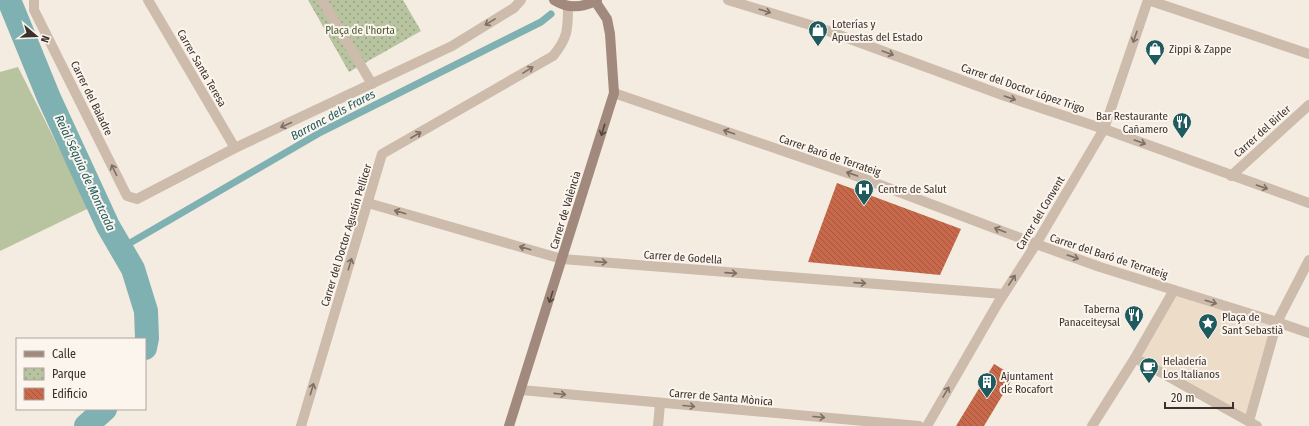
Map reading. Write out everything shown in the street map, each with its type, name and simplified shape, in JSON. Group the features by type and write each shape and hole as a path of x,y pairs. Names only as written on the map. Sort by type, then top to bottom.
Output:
{"street":[{"name":"Carrer del Baladre","path":"34,0 34,10 127,196 137,199 236,148"},
{"name":"Carrer Santa Teresa","path":"148,0 236,148"},
{"path":"322,0 372,84"},
{"path":"236,148 452,46 514,8 521,0"},
{"path":"554,0 568,6 585,6 596,0"},
{"name":"Carrer de València","path":"509,426 614,93 610,34 607,19 596,0"},
{"name":"Carrer del Doctor López Trigo","path":"728,0 820,28 1005,96 1104,129 1309,203"},
{"path":"1148,0 1309,54"},
{"name":"Carrer del Convent","path":"927,426 1003,294 1036,244 1104,129 1148,0"},
{"name":"Carrer del Doctor Agustín Pellicer","path":"301,426 382,154 553,56 564,43 568,26 568,6"},
{"name":"Carrer Baró de Terrateig","path":"614,93 862,178 1036,244"},
{"name":"Carrer del Birler","path":"1231,176 1309,105"},
{"name":"Carrer de Godella","path":"368,203 562,259 1003,294"},
{"name":"Carrer del Baró de Terrateig","path":"1036,244 1174,290"},
{"path":"1135,358 1253,424 1276,322 1309,260"},
{"path":"1092,426 1135,358 1174,290 1309,333"},
{"name":"Carrer de Santa Mònica","path":"521,390 660,404 919,426"},
{"path":"658,426 660,404"}],"green space":[{"name":"Plaça de l'horta","path":"308,0 403,0 421,31 349,72"},
{"path":"18,67 89,208 0,251 0,72"}],"shaded area":[{"name":"Plaça de Sant Sebastià","path":"1174,290 1277,322 1249,421 1135,358"}],"building":[{"name":"Centre de Salut","path":"837,183 961,229 940,275 808,262"},
{"name":"Ajuntament de Rocafort","path":"994,364 1014,376 984,426 956,426"}],"waterway":[{"name":"Reial Séquia de Montcada","path":"9,0 49,98 108,226 133,269 146,311 146,343"},
{"name":"Barranc dels Frares","path":"130,243 321,132 541,22 551,14"},
{"name":"Reial Séquia de Montcada","path":"86,426 104,410"}],"place":[{"name":"Loterías y Apuestas del Estado","path":"818,47"},
{"name":"Zippi & Zappe","path":"1155,66"},
{"name":"Bar Restaurante Cañamero","path":"1182,139"},
{"name":"Centre de Salut","path":"864,206"},
{"name":"Taberna Panaceiteysal","path":"1134,332"},
{"name":"Plaça de Sant Sebastià","path":"1208,340"},
{"name":"Heladería Los Italianos","path":"1149,384"},
{"name":"Ajuntament de Rocafort","path":"987,399"}]}
